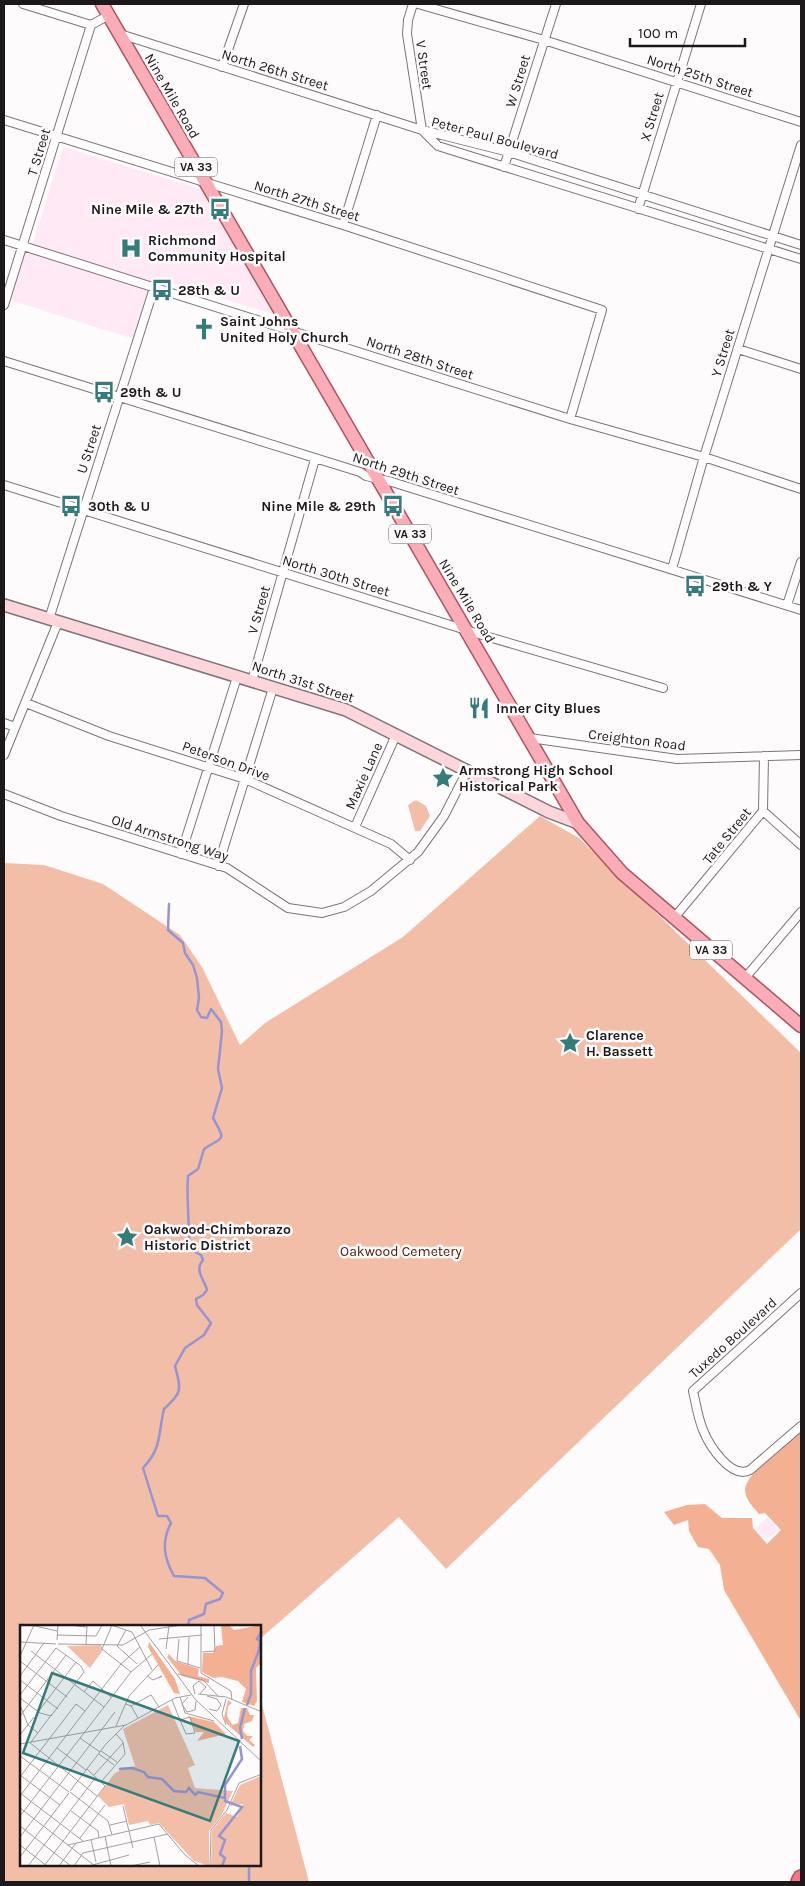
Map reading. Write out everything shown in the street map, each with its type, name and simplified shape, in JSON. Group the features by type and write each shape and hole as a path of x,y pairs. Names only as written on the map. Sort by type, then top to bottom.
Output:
{"highway":[{"path":"800,1882 801,1878"}],"main road":[{"name":"Nine Mile Road","path":"106,9 204,182 468,631 578,823 618,868 801,1026"}],"street":[{"path":"22,4 91,25 106,9"},
{"path":"222,67 244,4"},
{"name":"V Street","path":"414,4 408,20 407,34 422,130"},
{"name":"North 25th Street","path":"418,4 544,40 801,122"},
{"name":"W Street","path":"504,167 556,4"},
{"name":"X Street","path":"638,208 701,4"},
{"name":"T Street","path":"4,305 91,25"},
{"name":"North 26th Street","path":"119,34 422,130"},
{"path":"343,225 376,115"},
{"name":"North 27th Street","path":"4,120 343,225 602,310 570,419"},
{"name":"Peter Paul Boulevard","path":"422,130 509,152 801,245"},
{"name":"Peter Paul Boulevard","path":"422,130 438,146 801,260"},
{"name":"Y Street","path":"672,569 704,457 801,145"},
{"name":"North 28th Street","path":"4,240 570,419 704,457 801,489"},
{"name":"U Street","path":"4,754 26,703 54,620 83,510 154,288"},
{"path":"738,349 801,369"},
{"name":"North 29th Street","path":"4,361 801,610"},
{"name":"V Street","path":"252,681 315,458"},
{"name":"North 30th Street","path":"4,485 468,631 663,688"},
{"path":"787,605 801,562"},
{"name":"North 31st Street","path":"4,605 346,710 549,812 578,823"},
{"path":"181,854 237,677"},
{"path":"218,866 273,688"},
{"name":"Peterson Drive","path":"26,703 109,736 209,766 245,779 395,846 410,860"},
{"path":"4,723 15,726"},
{"name":"Maxie Lane","path":"355,827 396,735"},
{"name":"Creighton Road","path":"530,738 676,759 801,755"},
{"name":"Tate Street","path":"674,918 763,811 764,756"},
{"name":"Old Armstrong Way","path":"4,794 61,816 232,871 282,905 295,910 314,913 331,911 350,904 372,891 410,860 438,824 467,771"},
{"path":"763,811 801,844"},
{"path":"745,978 801,912"},
{"name":"Tuxedo Boulevard","path":"801,1293 693,1391 701,1426 710,1445 731,1467 741,1472 748,1472 801,1426"}],"shaded area":[{"name":"Richmond Community Hospital","path":"63,147 200,189 273,314 153,277 134,339 10,300 24,256 34,240"},
{"path":"801,1432 801,1721 724,1590 720,1565 709,1549 698,1547 689,1531 688,1520 674,1525 664,1512 687,1505 705,1504 722,1518 752,1518 753,1528 767,1544 781,1530 765,1513 759,1514 750,1503 745,1493 747,1483 759,1467"},
{"path":"767,1518 778,1530 767,1540 756,1528"}],"green space":[{"path":"416,800 426,806 430,816 420,831 415,831 408,805"},
{"name":"Oakwood Cemetery","path":"540,816 579,838 801,1053 801,1229 446,1569 399,1517 261,1638 261,1625 20,1625 20,1866 261,1866 261,1701 309,1882 4,1882 4,863 44,865 103,884 180,935 202,967 240,1045 265,1023 403,937"}],"waterway":[{"path":"169,904 168,930 183,943 185,953 193,965 197,978 199,998 197,1010 201,1017 207,1018 211,1009 221,1022 222,1031 218,1069 222,1088 213,1118 220,1131 221,1138 204,1149 198,1169 188,1176 189,1249 201,1255 203,1260 199,1267 200,1275 207,1290 196,1299 197,1305 211,1323 204,1335 185,1348 175,1366 179,1390 175,1398 164,1409 156,1447 143,1468 158,1516 167,1516 171,1523 166,1537 165,1550 174,1576 205,1578 223,1593 220,1599 206,1604 204,1614 189,1620 188,1625"},
{"path":"249,1866 249,1882"}],"place":[{"name":"Nine Mile & 27th","path":"220,209"},
{"name":"Richmond Community Hospital","path":"131,248"},
{"name":"28th & U","path":"162,290"},
{"name":"Saint Johns United Holy Church","path":"204,329"},
{"name":"29th & U","path":"104,392"},
{"name":"30th & U","path":"71,506"},
{"name":"Nine Mile & 29th","path":"393,506"},
{"name":"29th & Y","path":"695,586"},
{"name":"Inner City Blues","path":"479,708"},
{"name":"Armstrong High School Historical Park","path":"443,778"},
{"name":"Clarence H. Bassett","path":"570,1043"},
{"name":"Oakwood-Chimborazo Historic District","path":"127,1237"}]}
